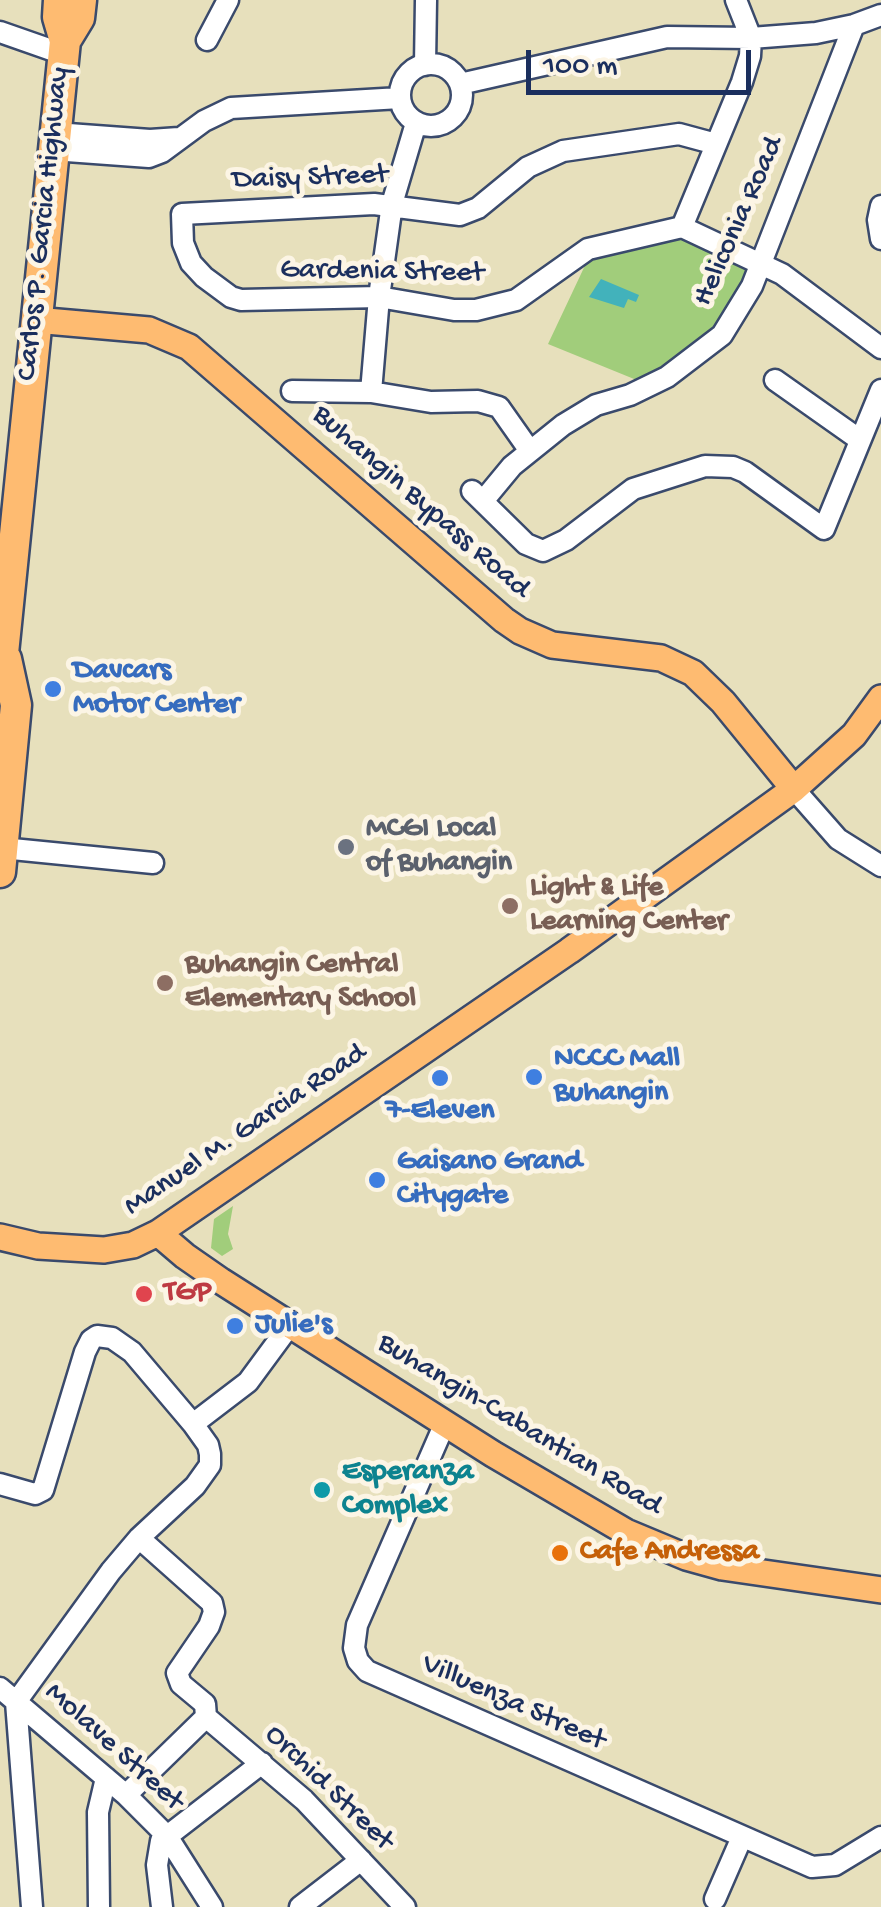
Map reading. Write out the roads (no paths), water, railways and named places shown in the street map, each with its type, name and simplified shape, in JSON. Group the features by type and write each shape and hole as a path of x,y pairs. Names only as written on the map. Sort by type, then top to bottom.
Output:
{"highway":[{"name":"Carlos P. Garcia Highway","path":"0,683 63,54 60,0"},
{"name":"Carlos P. Garcia Highway","path":"63,54 80,18 81,0"},
{"name":"Carlos P. Garcia Highway","path":"1,860 16,704 2,650"}],"main road":[{"name":"Buhangin Bypass Road","path":"35,320 134,328 162,334 189,347 504,620 552,645 662,658 693,673 724,702 794,789"},
{"name":"Manuel M. Garcia Road","path":"0,1237 38,1246 104,1250 133,1245 158,1233 570,951 794,789 877,713"},
{"name":"Buhangin-Cabantian Road","path":"158,1233 184,1256 445,1424 598,1516 659,1547 722,1568 881,1590"}],"street":[{"path":"207,40 228,0"},
{"path":"425,64 426,0"},
{"path":"736,0 751,38 742,82 682,227 762,262 881,348"},
{"path":"460,84 668,37 751,38 816,33 881,15"},
{"name":"Heliconia Road","path":"854,25 762,262 734,318 707,349 647,388 580,414 477,496 526,544 543,550 566,540 633,489 704,466 720,466 745,472 824,529 860,440"},
{"path":"0,32 63,54"},
{"path":"0,46 63,54"},
{"path":"425,64 450,70 460,84 462,101 448,122 432,126 407,115 400,98 406,77 425,64"},
{"path":"54,142 127,147 182,138 231,108 400,98"},
{"path":"371,392 392,204 416,122"},
{"name":"Daisy Street","path":"182,214 392,204 460,216 478,208 528,167 563,151 679,134 716,144"},
{"path":"881,206 881,239"},
{"name":"Gardenia Street","path":"182,214 186,254 204,277 231,297 255,302 379,297 454,310 486,308 516,300 588,249 682,227"},
{"path":"774,380 860,440 881,390"},
{"path":"292,391 371,392 432,402 478,402 499,408 530,451"},
{"path":"794,789 838,838 881,866"},
{"path":"1,860 153,862"},
{"path":"193,1424 248,1382 290,1324"},
{"path":"0,1484 35,1494 43,1490 85,1352 97,1336 125,1344 208,1445 210,1466 195,1486 139,1538 8,1695 32,1907"},
{"name":"Villuenza Street","path":"445,1424 358,1625 354,1648 358,1661 382,1679 802,1864 822,1868 834,1865 881,1837"},
{"name":"Orchid Street","path":"139,1538 212,1603 212,1620 177,1673 182,1684 205,1704 206,1717 304,1800 405,1907"},
{"name":"Molave Street","path":"8,1695 126,1795 167,1836 212,1907"},
{"path":"126,1795 206,1717"},
{"path":"162,1907 158,1854 161,1841 262,1763"},
{"path":"99,1907 98,1812 106,1778"},
{"path":"715,1900 742,1837"},
{"path":"300,1907 362,1860"}],"water":[{"path":"601,279 639,295 636,302 628,299 624,308 589,297"}],"place":[{"name":"Davcars Motor Center","path":"53,689"},
{"name":"MCGI Local of Buhangin","path":"346,847"},
{"name":"Light & Life Learning Center","path":"510,906"},
{"name":"Buhangin Central Elementary School","path":"165,983"},
{"name":"NCCC Mall Buhangin","path":"534,1077"},
{"name":"7-Eleven","path":"440,1078"},
{"name":"Gaisano Grand Citygate","path":"377,1180"},
{"name":"TGP","path":"144,1294"},
{"name":"Julie's","path":"235,1326"},
{"name":"Esperanza Complex","path":"322,1490"},
{"name":"Cafe Andressa","path":"560,1553"}]}
